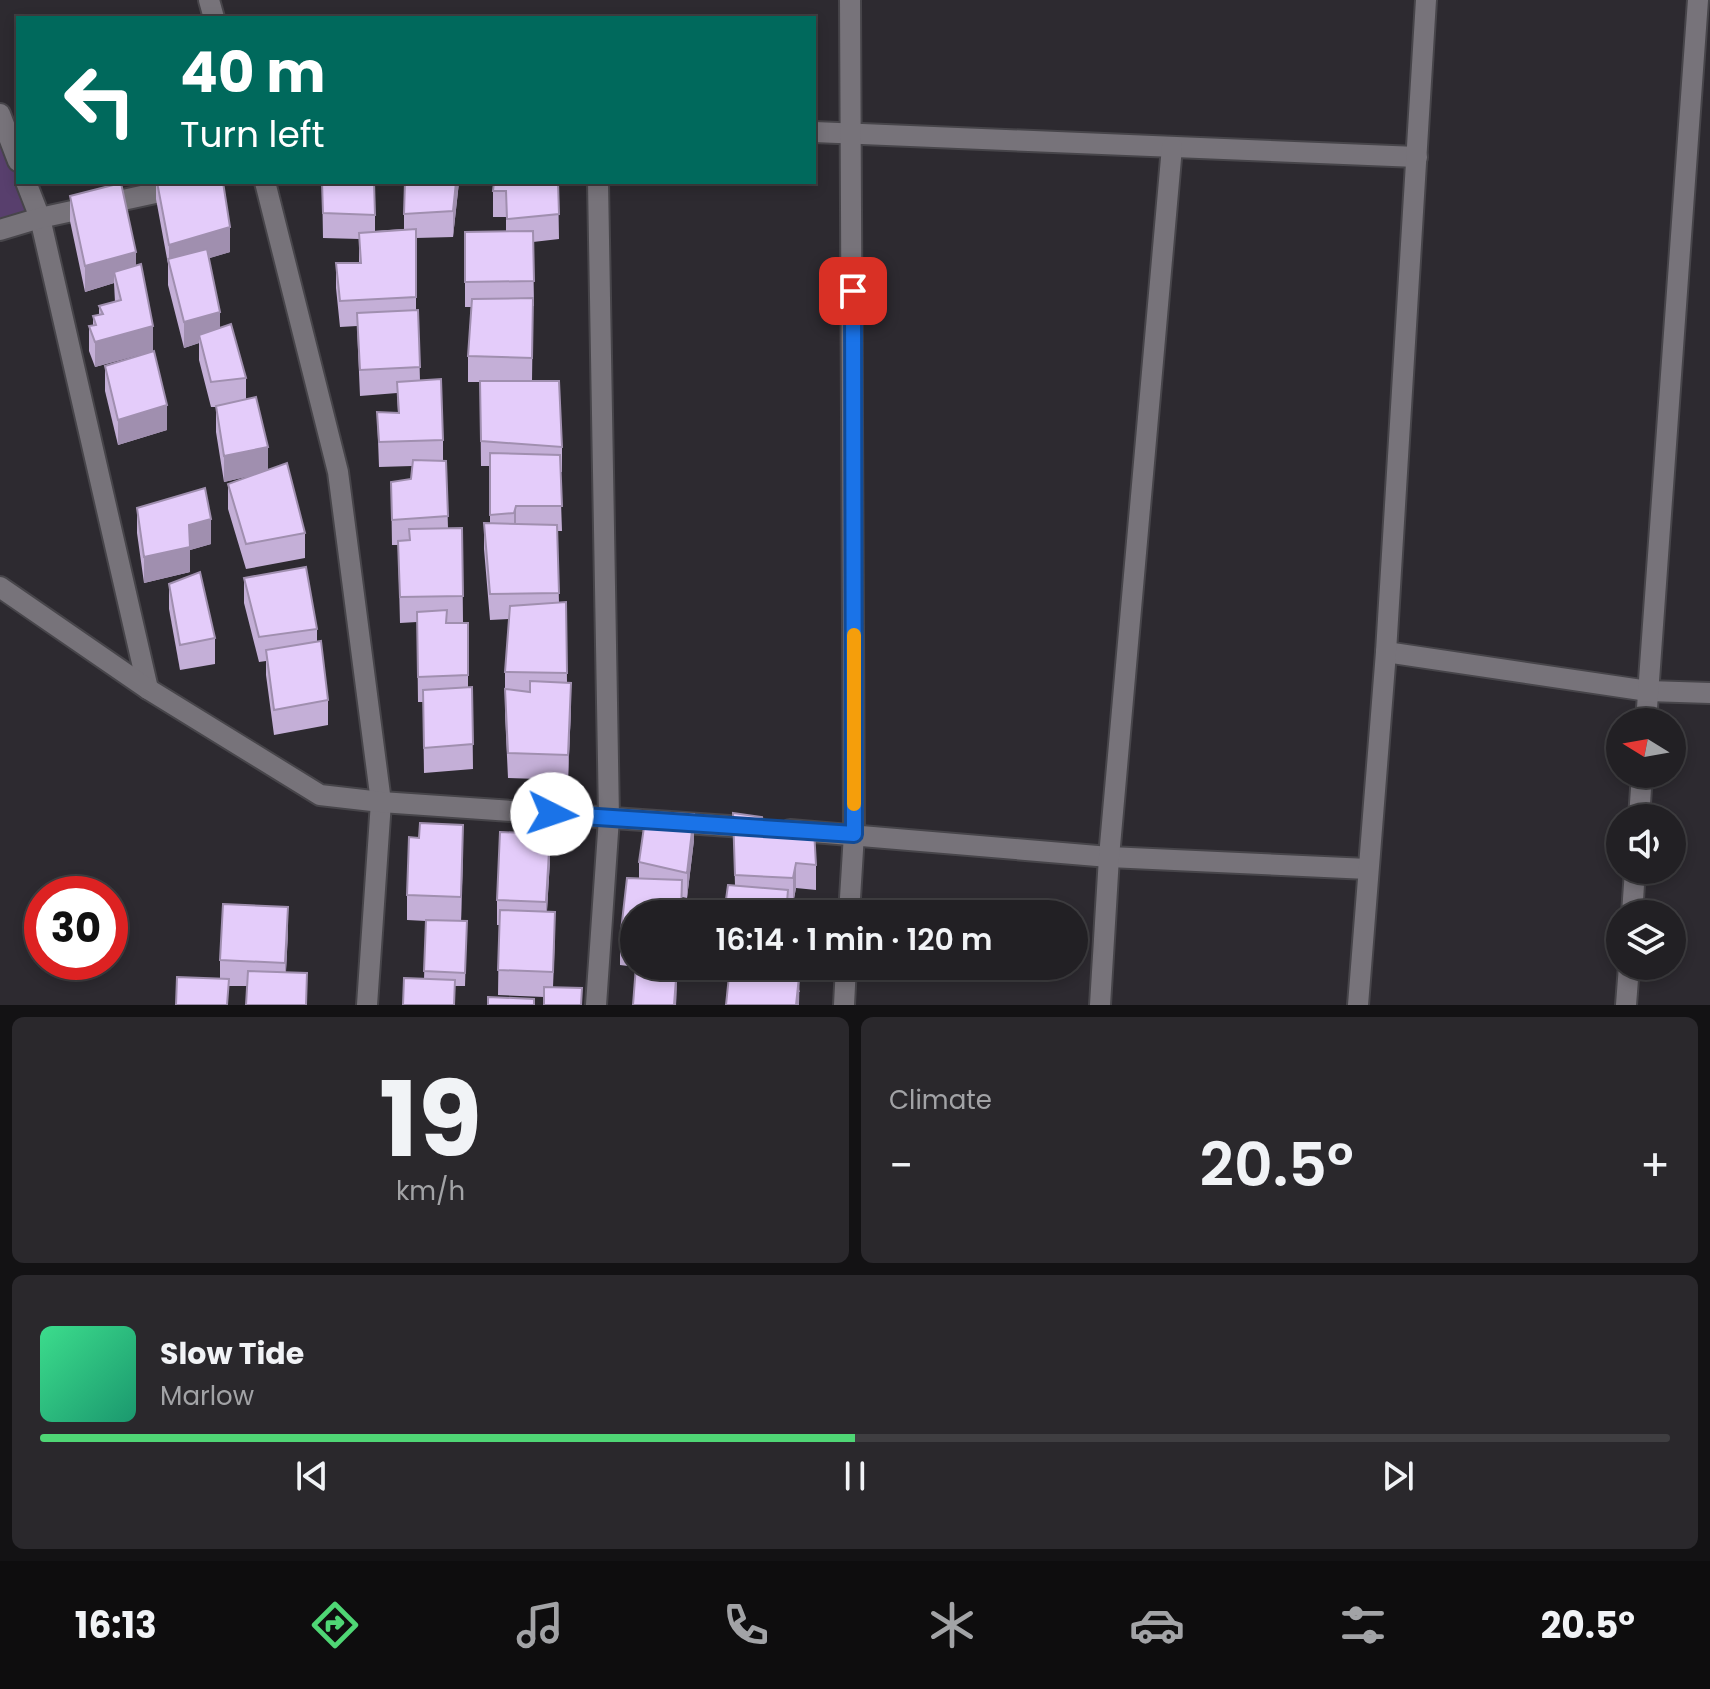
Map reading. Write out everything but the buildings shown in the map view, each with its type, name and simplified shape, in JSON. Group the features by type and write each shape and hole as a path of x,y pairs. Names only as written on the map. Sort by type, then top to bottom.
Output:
{"street":[{"path":"850,0 854,834 850,900"},
{"path":"1358,1005 1386,652 1426,0"},
{"path":"1647,708 1698,0"},
{"path":"0,114 16,156"},
{"path":"816,132 853,131 1417,157"},
{"path":"1100,1005 1109,857 1172,147"},
{"path":"27,184 40,218 148,689"},
{"path":"0,230 40,218 197,184"},
{"path":"266,184 338,472 381,802 367,1005"},
{"path":"596,1005 609,818 598,184"},
{"path":"0,587 148,689 320,795 381,802 854,834 1109,857 1368,869"},
{"path":"1386,652 1648,691 1710,693"},
{"path":"844,1005 845,980"},
{"path":"1626,1005 1628,980"}],"shaded area":[{"path":"0,114 16,156 16,184 19,184 40,218 0,230"}],"slow traffic":[{"path":"854,635 854,804"}],"route":[{"path":"552,814 854,834 853,291"}]}
